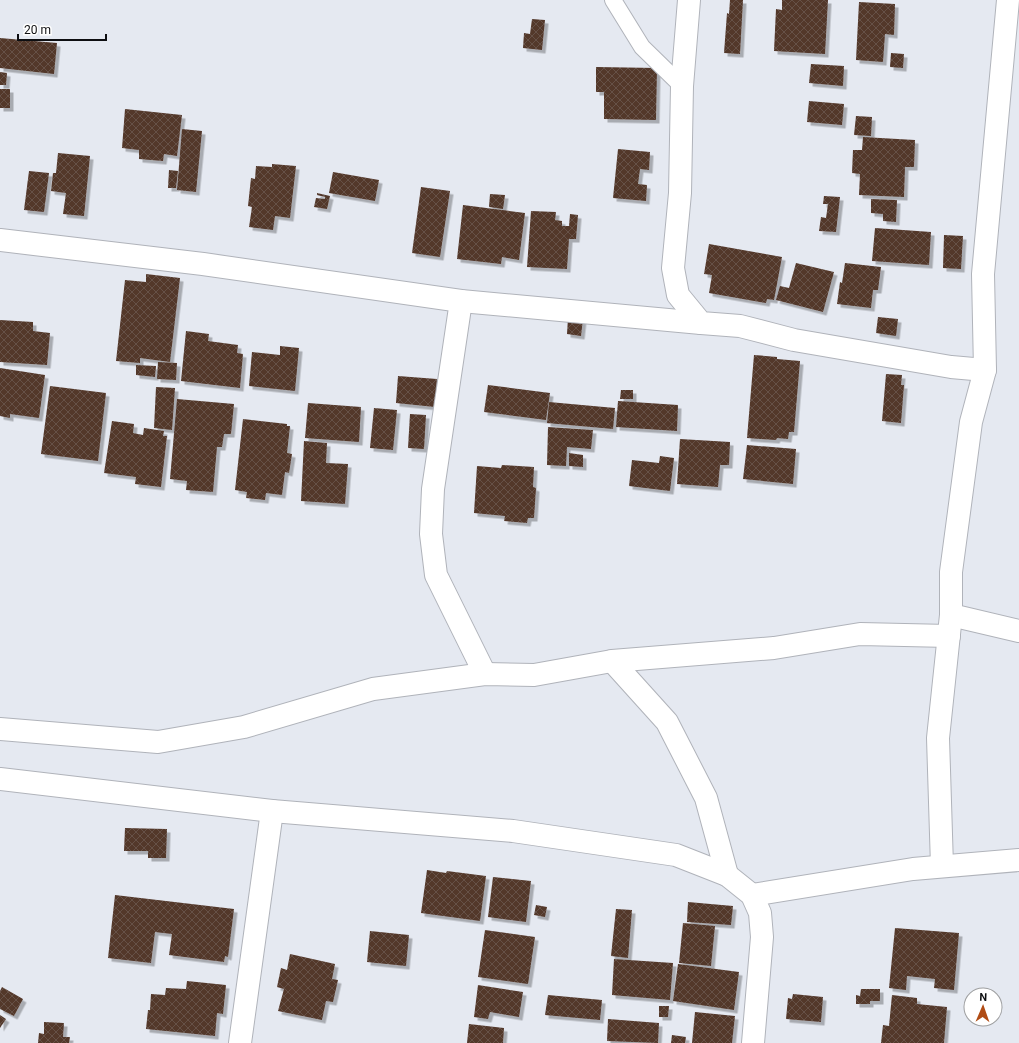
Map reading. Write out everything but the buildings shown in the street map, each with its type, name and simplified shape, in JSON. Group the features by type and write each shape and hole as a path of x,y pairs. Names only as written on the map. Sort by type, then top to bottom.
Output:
{"street":[{"path":"690,0 682,86 680,193 673,268 678,295 701,322"},
{"path":"942,866 938,738 951,615 951,572 971,422 985,370 983,274 1008,0"},
{"path":"0,240 210,266 461,301 740,326 794,340 951,367 985,370"},
{"path":"461,301 433,488 431,534 436,575 485,674"},
{"path":"951,615 1019,631"},
{"path":"0,729 158,742 244,727 373,689 485,674 534,675 612,661 774,648 860,634 949,636"},
{"path":"612,661 667,722 706,798 727,875"},
{"path":"0,779 272,811 514,831 676,856 727,875 752,895 760,913 762,937 753,1043"},
{"path":"240,1043 272,811"},
{"path":"752,895 913,869 1019,860"}],"lane":[{"path":"613,0 642,47 682,86"}]}
